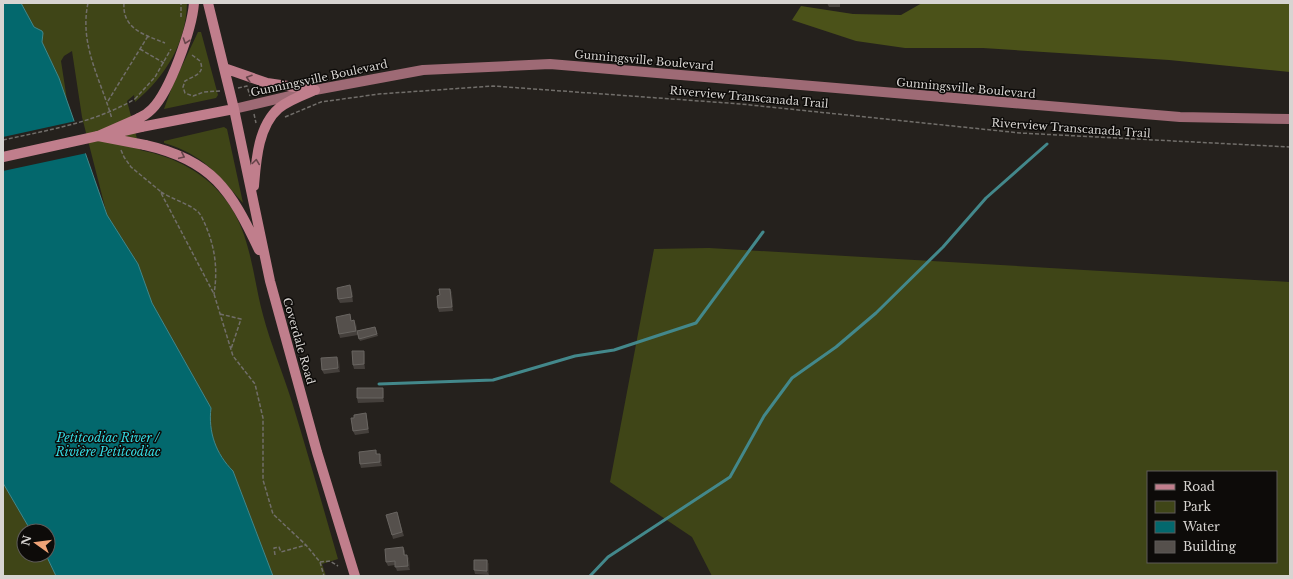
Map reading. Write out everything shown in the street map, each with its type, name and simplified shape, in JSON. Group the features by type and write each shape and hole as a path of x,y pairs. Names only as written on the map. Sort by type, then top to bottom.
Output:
{"main road":[{"path":"140,122 156,104 171,74 187,38 192,22 194,3"},
{"name":"Coverdale Road","path":"208,3 230,89 266,266 317,452 355,576"},
{"name":"Gunningsville Boulevard","path":"3,157 98,136 140,122 234,109 315,90 423,70 550,64 1180,117 1290,119"},
{"path":"224,68 267,83 315,90"},
{"path":"254,201 256,166 265,129 272,115 279,108 315,90"},
{"path":"98,136 145,144 172,152 205,170 218,181 237,205 266,266"}],"path":[{"path":"88,3 85,26 87,46 91,62 108,102 114,123"},
{"path":"124,3 125,13 130,25 135,30 165,43"},
{"path":"180,23 181,3"},
{"path":"108,102 148,36"},
{"path":"3,140 94,118 113,111 135,99 152,82 173,45"},
{"path":"140,49 164,63"},
{"path":"192,55 198,58 202,66 198,75 186,80 184,83 185,93 193,96 204,92 247,86 256,124 265,129"},
{"name":"Riverview Transcanada Trail","path":"282,119 321,102 379,94 493,86 741,104 1020,134 1290,147"},
{"path":"120,143 124,157 131,167 172,200 197,211 203,220 212,239 214,250 216,279 214,294"},
{"path":"160,191 214,294 233,356 255,384 262,418 263,480 273,514 306,545 320,562 324,576"},
{"path":"220,314 242,319 231,349"},
{"path":"275,555 274,548 279,547 280,552 306,545"},
{"path":"320,562 330,561 338,566"}],"green space":[{"path":"21,3 187,3 183,32 165,70 135,102 134,95 127,101 140,150 178,162 200,175 220,192 236,215 242,229 247,243 266,326 292,402 338,559 322,564 326,576 273,576 233,471 222,457 214,442 210,417 211,408 152,303 138,264 107,215 82,117 72,51 64,56 61,61 67,100 59,78 42,42 43,33 34,27"},
{"path":"922,3 1290,3 1290,72 1169,60 983,48 905,48 856,41 792,20 801,6 853,14 901,15"},
{"path":"198,32 201,32 218,95 216,98 164,109 172,87"},
{"path":"224,127 227,129 243,203 217,174 200,160 190,153 164,143 164,141"},
{"path":"709,248 1290,282 1290,576 712,576 692,537 610,482 654,249"},
{"path":"3,483 26,523 16,523 16,563 50,563 56,576 3,576"}],"water":[{"name":"Petitcodiac River / Rivière Petitcodiac","path":"3,3 21,3 34,27 43,33 42,42 59,78 107,215 138,264 152,303 211,408 210,417 214,442 222,457 233,471 273,576 56,576 50,563 56,563 56,523 26,523 3,483"}],"pier":[{"path":"76,121 87,153 3,171 3,137"}],"building":[{"path":"350,285 352,297 338,299 337,288"},
{"path":"439,289 450,289 452,307 438,308 437,296 440,295"},
{"path":"350,314 351,321 354,320 356,331 339,334 336,317"},
{"path":"375,327 377,334 359,339 357,331"},
{"path":"352,351 364,351 364,364 353,365"},
{"path":"337,357 338,368 322,370 321,358"},
{"path":"357,388 383,388 383,398 357,398"},
{"path":"366,413 368,429 353,431 351,418 354,418 354,415"},
{"path":"376,450 376,454 380,454 380,462 360,464 359,452"},
{"path":"397,512 402,532 392,535 386,515"},
{"path":"403,547 404,555 407,555 408,566 395,567 395,561 386,562 385,549"},
{"path":"474,560 487,560 487,571 474,570"}],"waterway":[{"path":"590,576 608,557 730,477 764,416 792,378 836,347 876,313 943,247 986,198 1047,144"},
{"path":"379,384 493,380 575,356 614,350 696,323 763,232"}]}
